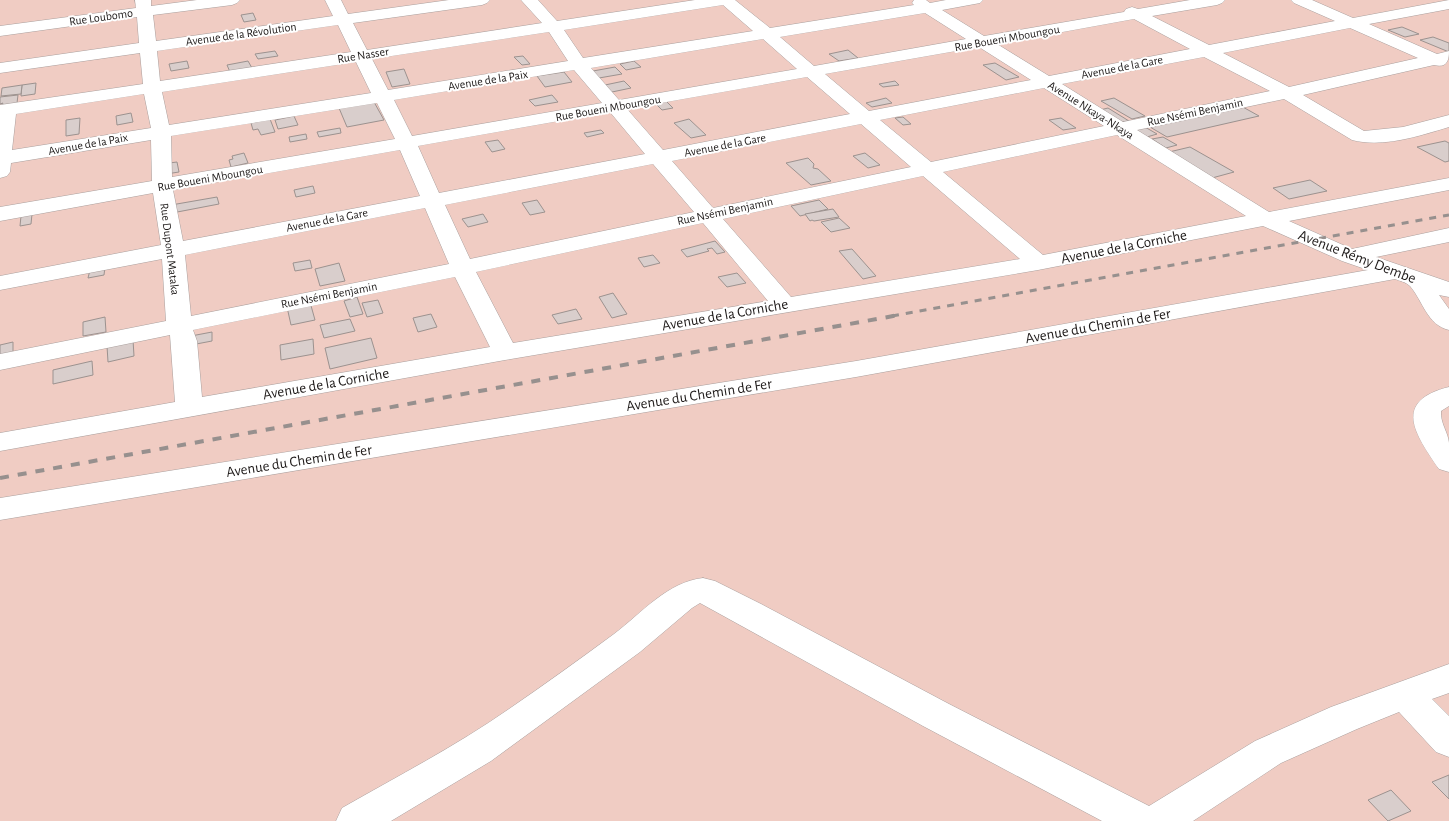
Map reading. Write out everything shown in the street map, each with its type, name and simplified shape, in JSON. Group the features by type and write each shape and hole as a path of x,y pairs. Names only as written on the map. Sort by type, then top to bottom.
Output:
{"street":[{"name":"Rue Loubomo","path":"0,31 144,6 232,0"},
{"path":"332,0 341,20 363,56 407,144 462,268 505,352"},
{"name":"Avenue de la Révolution","path":"0,68 482,0"},
{"path":"529,0 553,26 579,65 709,214 785,305"},
{"path":"726,0 1038,263"},
{"name":"Rue Nasser","path":"3,110 726,0"},
{"name":"Avenue de la Paix","path":"1,165 161,132 769,35 921,4 975,0"},
{"name":"Rue Boueni Mboungou","path":"0,214 407,144 1217,0"},
{"path":"1299,0 1444,60"},
{"name":"Avenue Nkaya-Nkaya","path":"921,4 1267,220"},
{"path":"1116,4 1287,93 1352,133 1365,138 1380,137 1449,122"},
{"name":"Avenue de la Gare","path":"0,282 432,201 1449,4"},
{"name":"Rue Dupont Mataka","path":"144,6 152,88 161,132 162,186 172,249 179,324 184,341 189,408"},
{"name":"Rue Nsémi Benjamin","path":"0,362 179,324 462,268 709,214 1444,60"},
{"path":"1,165 3,110"},
{"name":"Avenue de la Corniche","path":"0,442 505,352 1038,263 1449,184"},
{"name":"Avenue Rémy Dembe","path":"1267,220 1350,256 1449,290"},
{"path":"1350,256 1449,236"},
{"path":"1407,276 1449,323"},
{"name":"Avenue du Chemin de Fer","path":"0,509 856,369 1407,276"},
{"path":"1449,426 1438,401 1426,416 1434,438 1449,462"},
{"path":"356,821 478,750 628,642 680,599 695,591 703,590 750,613 936,715 1140,821"},
{"path":"1159,821 1268,752 1344,718 1449,678"},
{"path":"1405,695 1449,741"}],"shaded area":[{"path":"0,0 1449,0 1449,821 0,821"}],"building":[{"path":"253,13 256,20 244,22 241,15"},
{"path":"1402,27 1419,34 1405,37 1388,30"},
{"path":"1433,37 1449,43 1449,52 1420,40"},
{"path":"848,50 858,58 839,61 829,54"},
{"path":"275,51 278,56 258,59 255,54"},
{"path":"523,56 530,64 522,65 514,57"},
{"path":"187,61 189,68 171,71 169,64"},
{"path":"248,61 252,68 230,72 227,65"},
{"path":"634,61 641,67 626,70 620,64"},
{"path":"995,63 1019,77 1006,80 983,65"},
{"path":"615,67 622,74 599,78 593,71"},
{"path":"404,69 410,84 392,87 386,72"},
{"path":"564,72 572,82 545,87 537,76"},
{"path":"624,81 631,88 612,92 605,85"},
{"path":"895,81 899,85 883,87 879,84"},
{"path":"36,83 35,94 21,96 22,85"},
{"path":"22,85 21,94 1,96 2,88"},
{"path":"18,95 17,103 0,104 0,97"},
{"path":"552,95 558,102 535,106 529,100"},
{"path":"886,98 892,103 872,107 866,103"},
{"path":"1114,98 1145,116 1132,119 1101,101"},
{"path":"664,99 673,108 662,110 653,101"},
{"path":"374,102 384,120 347,127 339,108"},
{"path":"1241,106 1259,116 1167,137 1150,127"},
{"path":"1108,108 1129,121 1120,122 1100,110"},
{"path":"131,113 133,122 117,125 116,116"},
{"path":"294,116 298,125 278,129 275,120"},
{"path":"903,117 911,124 903,125 895,118"},
{"path":"80,118 79,134 66,136 66,120"},
{"path":"1061,118 1076,128 1063,130 1049,120"},
{"path":"270,119 275,132 261,135 258,129 253,130 251,123"},
{"path":"689,119 706,135 691,138 674,123"},
{"path":"1145,127 1157,134 1147,137 1134,129"},
{"path":"340,128 341,133 319,137 317,132"},
{"path":"601,130 604,133 587,137 584,133"},
{"path":"306,134 307,139 290,142 289,137"},
{"path":"1163,137 1177,145 1166,148 1152,139"},
{"path":"498,140 505,149 492,152 485,142"},
{"path":"1445,141 1449,143 1449,161 1445,162 1417,147"},
{"path":"1190,147 1234,172 1212,178 1169,152"},
{"path":"244,153 248,163 231,167 229,160 233,159 232,156"},
{"path":"865,153 880,165 868,168 853,156"},
{"path":"808,158 814,164 813,168 818,169 831,181 811,185 786,163"},
{"path":"177,162 179,172 166,174 169,163"},
{"path":"1310,180 1327,191 1289,199 1273,188"},
{"path":"313,186 315,193 296,197 294,190"},
{"path":"217,197 219,204 172,213 171,205"},
{"path":"537,200 545,212 530,215 522,203"},
{"path":"819,200 828,209 800,216 791,206"},
{"path":"833,209 839,217 810,221 805,214"},
{"path":"32,214 31,224 20,226 21,216"},
{"path":"483,214 488,222 468,227 462,219"},
{"path":"839,218 850,228 831,232 821,222"},
{"path":"715,241 725,252 717,254 712,248 707,249 709,251 687,257 681,250"},
{"path":"852,249 876,276 863,279 839,251"},
{"path":"653,255 660,263 644,267 638,258"},
{"path":"310,260 312,268 295,271 293,263"},
{"path":"339,263 345,281 320,286 315,269"},
{"path":"105,267 104,275 88,278 90,270"},
{"path":"737,273 746,283 727,287 718,277"},
{"path":"613,293 627,314 612,318 599,297"},
{"path":"357,297 363,314 350,317 344,301"},
{"path":"378,300 383,313 367,317 362,303"},
{"path":"310,302 315,320 291,325 287,307"},
{"path":"576,309 582,319 558,324 552,315"},
{"path":"431,314 437,327 418,332 413,318"},
{"path":"105,317 106,332 83,336 83,322"},
{"path":"350,319 355,331 324,338 320,325"},
{"path":"212,332 212,341 191,345 191,336"},
{"path":"371,338 377,358 330,369 325,348"},
{"path":"313,339 314,354 281,360 280,345"},
{"path":"133,340 134,356 108,362 107,346"},
{"path":"13,342 13,352 0,355 0,345"},
{"path":"92,361 93,375 53,384 53,370"},
{"path":"1449,775 1449,799 1432,782"},
{"path":"1391,790 1411,811 1388,821 1368,800"}],"railway":[{"path":"892,316 1449,215"},
{"path":"0,478 899,315"}]}
